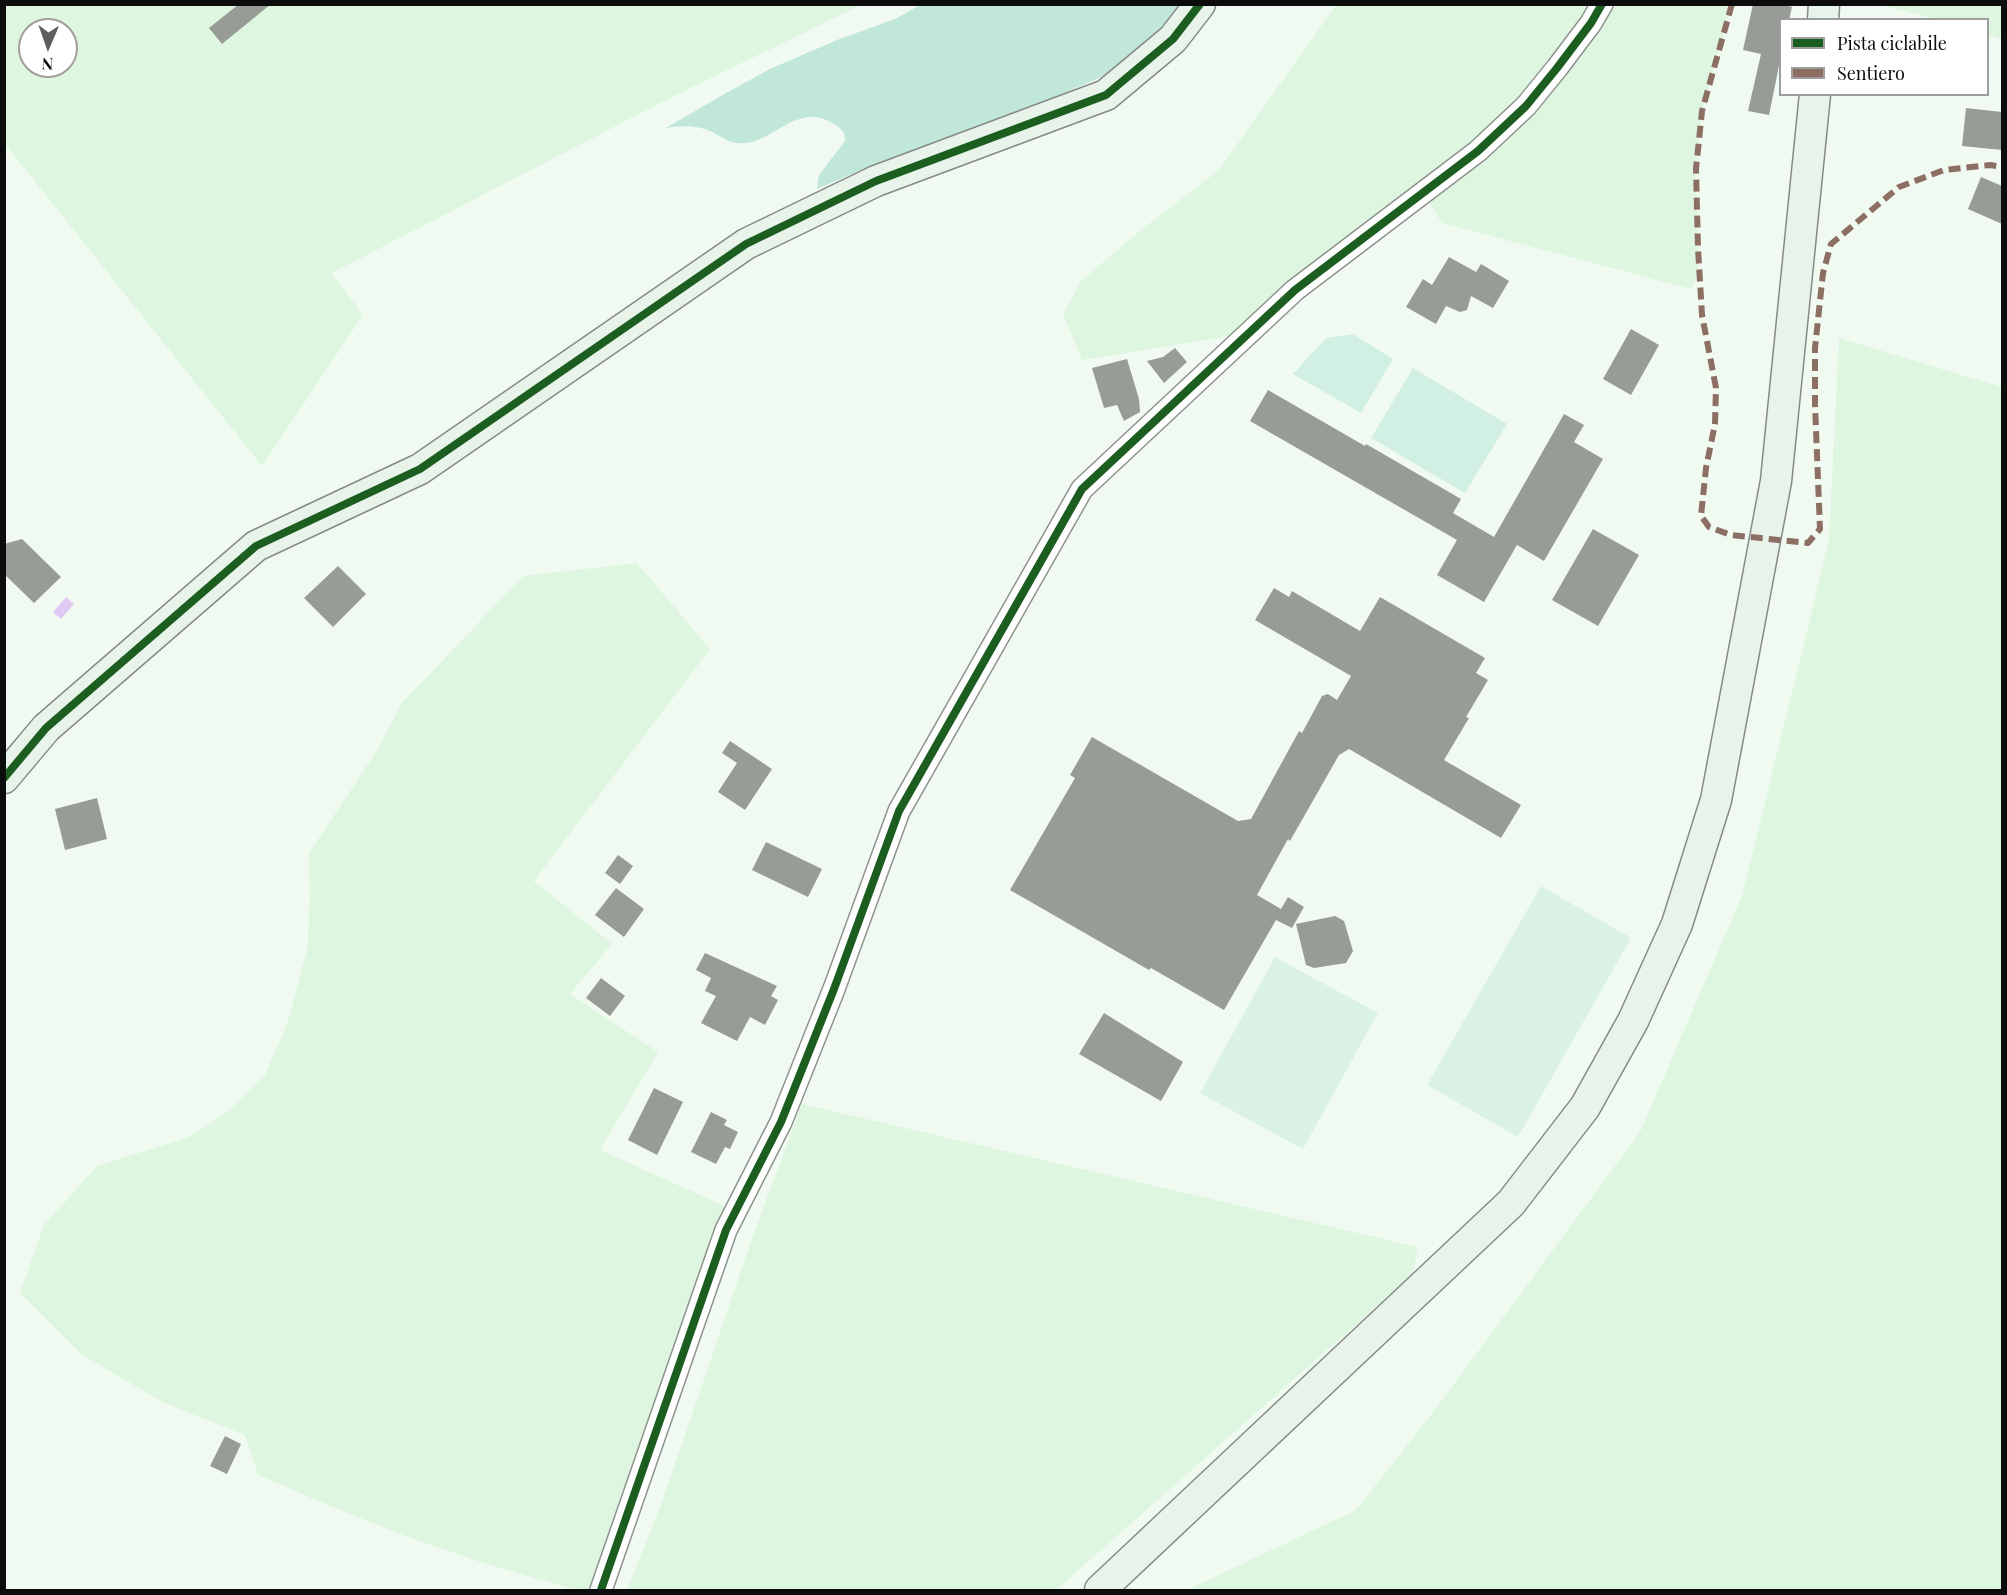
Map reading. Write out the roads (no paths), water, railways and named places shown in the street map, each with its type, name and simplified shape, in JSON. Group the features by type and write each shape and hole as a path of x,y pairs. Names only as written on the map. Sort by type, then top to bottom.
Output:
{"main road":[{"path":"4,778 46,728 256,546 420,469 746,244 876,181 1106,95 1173,39 1200,4"},
{"path":"1100,1590 1511,1203 1585,1107 1633,1022 1677,924 1716,800 1776,481 1815,96"}],"street":[{"path":"601,1590 726,1230 781,1122 834,989 899,811 1082,489 1295,290 1478,151 1532,99 1584,32 1602,4"}]}
